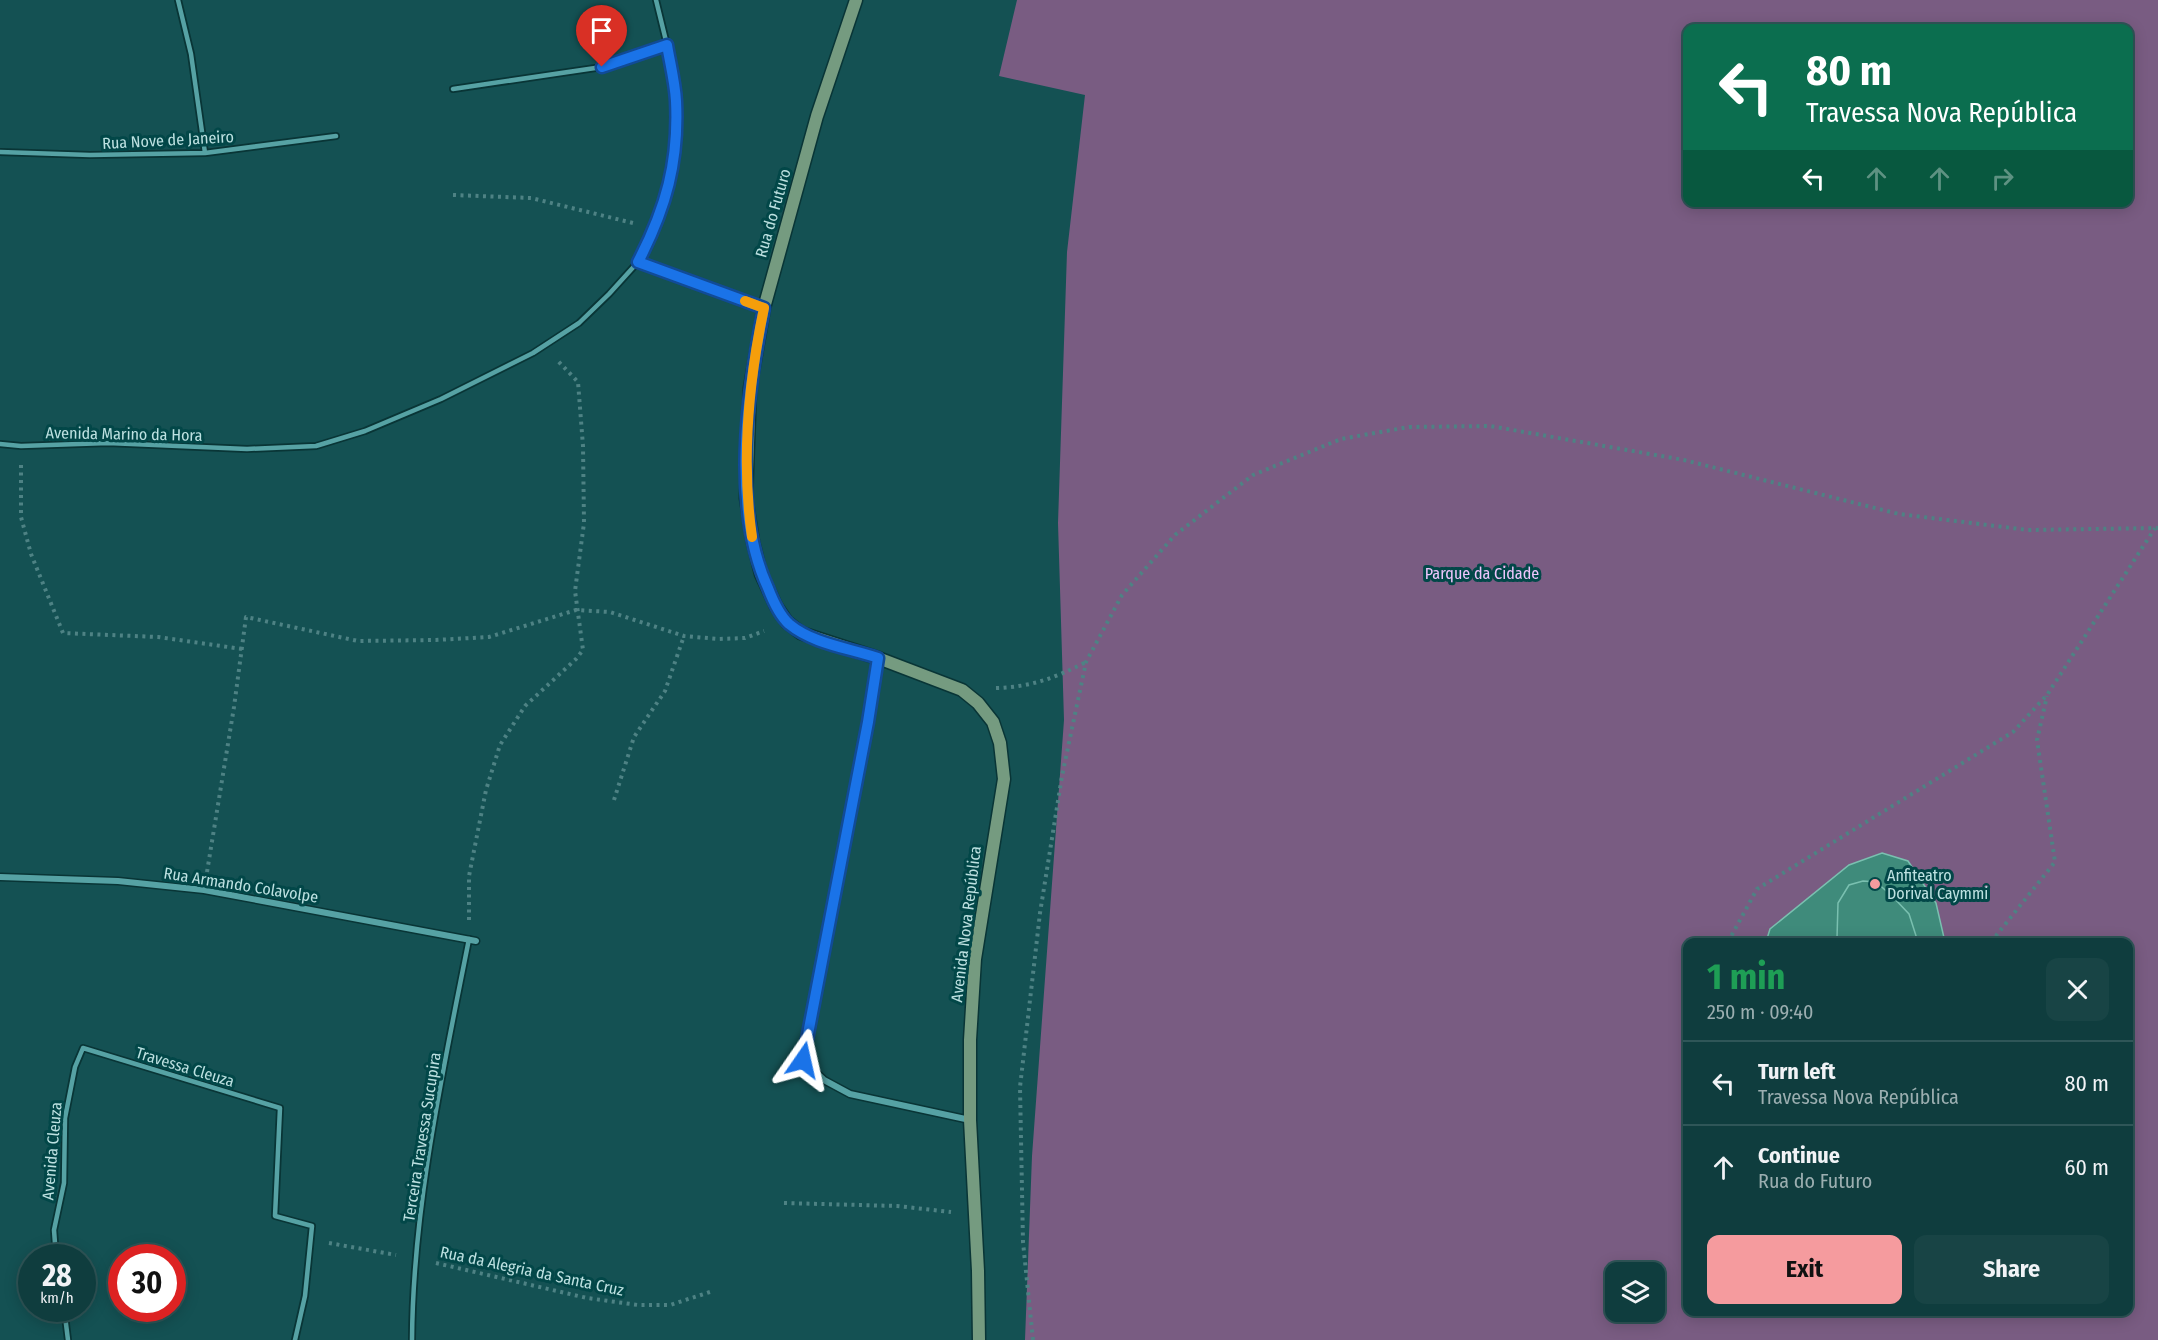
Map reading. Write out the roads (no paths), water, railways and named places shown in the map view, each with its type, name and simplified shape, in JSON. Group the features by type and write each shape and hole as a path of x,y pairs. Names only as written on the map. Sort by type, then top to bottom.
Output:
{"street":[{"name":"Rua do Futuro","path":"787,622 776,606 761,574 746,498 750,388 764,308 817,116 856,0"},
{"name":"Avenida Nova República","path":"787,622 801,633 878,658 962,690 978,703 993,722 1000,743 1004,779 972,988 970,1120 979,1340"},
{"path":"878,658 868,722 803,1060 824,1080 849,1094 970,1120"},
{"name":"Rua Armando Colavolpe","path":"0,877 72,878 204,890 473,940"}],"lane":[{"path":"178,0 191,54 205,153"},
{"name":"Avenida Marino da Hora","path":"0,444 21,446 108,443 247,449 316,446 365,430 441,399 544,346 579,323 638,262 655,229 670,180 676,143 676,99 667,45 656,0"},
{"path":"453,89 602,67 667,45"},
{"name":"Rua Nove de Janeiro","path":"0,153 90,155 205,153 336,136"},
{"path":"638,262 764,308"},
{"name":"Terceira Travessa Sucupira","path":"412,1340 416,1258 426,1178 448,1043 473,940"},
{"name":"Travessa Cleuza","path":"83,1048 280,1108 275,1216 312,1226 305,1296 295,1340"},
{"name":"Avenida Cleuza","path":"55,1244 54,1230 64,1183 64,1118 75,1067 83,1048"},
{"path":"66,1322 68,1340"}],"place":[{"name":"Anfiteatro Dorival Caymmi","path":"1875,884"}],"park label":[{"name":"Parque da Cidade","path":"1482,573"}]}
